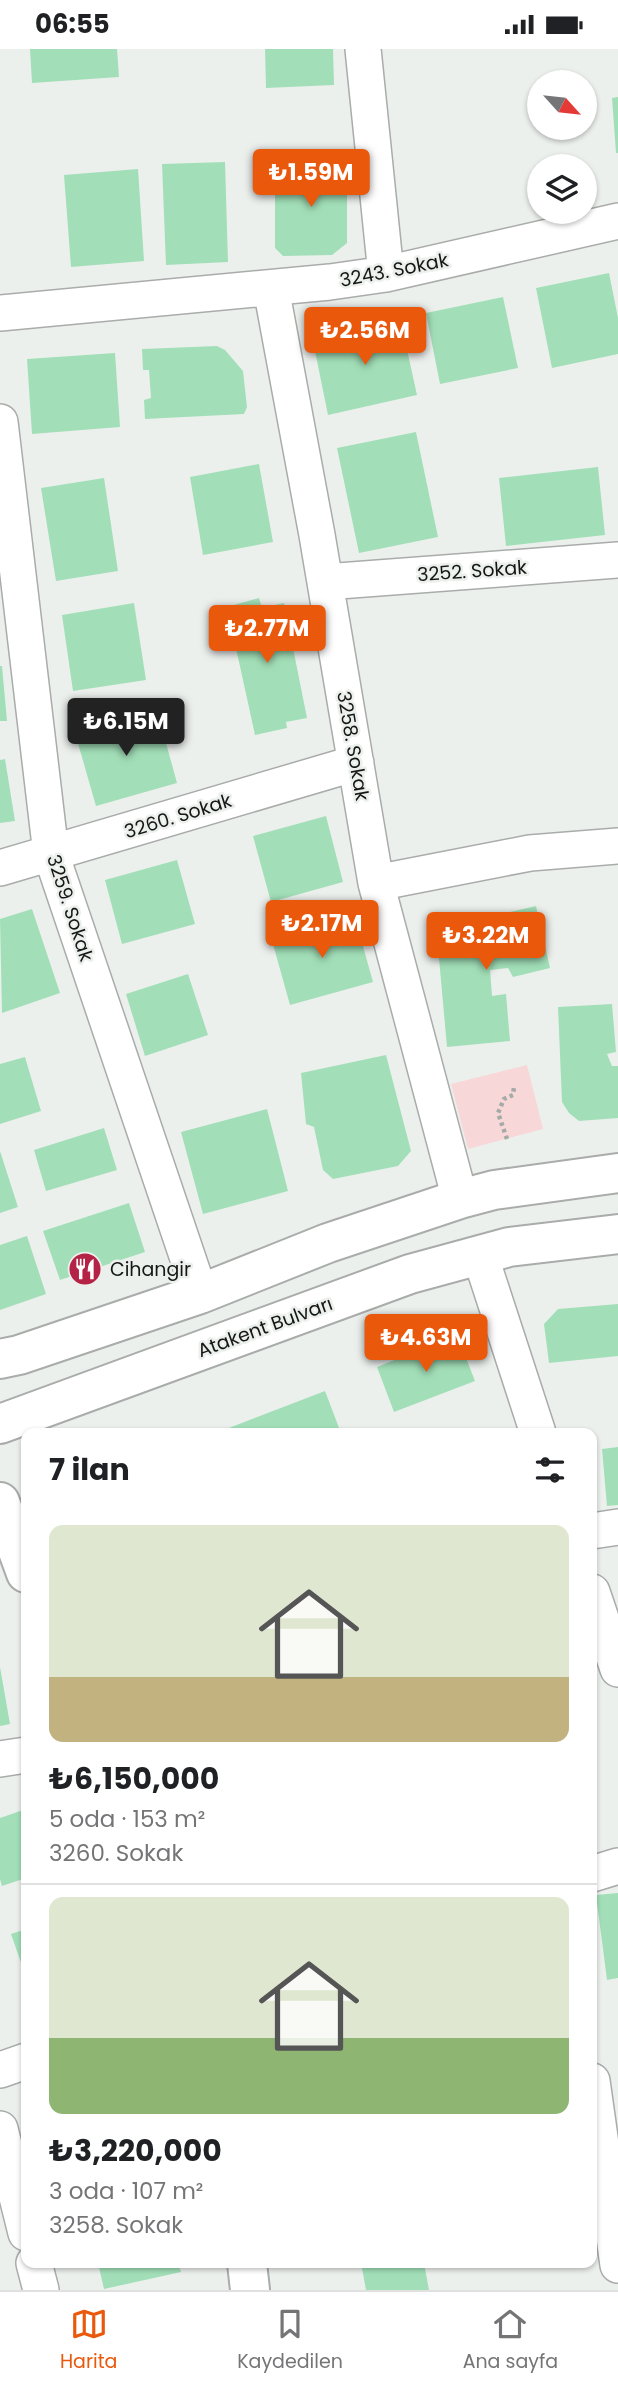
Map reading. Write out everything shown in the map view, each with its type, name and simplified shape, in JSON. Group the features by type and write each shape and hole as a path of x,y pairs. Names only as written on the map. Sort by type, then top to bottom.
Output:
{"main road":[{"path":"0,1359 200,1294 328,1243 460,1199 494,1190 618,1173"},
{"name":"Atakent Bulvarı","path":"0,1424 410,1274 509,1247 618,1234"},
{"path":"0,1502 21,1559"},
{"path":"248,2268 250,2290"}],"street":[{"path":"363,49 386,274"},
{"name":"3243. Sokak","path":"0,313 271,288 386,274 618,221"},
{"name":"3258. Sokak","path":"271,288 376,883 460,1199"},
{"name":"3259. Sokak","path":"0,422 51,854 200,1294"},
{"name":"3252. Sokak","path":"325,582 618,560"},
{"name":"3260. Sokak","path":"0,867 356,763"},
{"path":"376,883 530,853 618,846"},
{"path":"480,1255 536,1428"},
{"path":"597,1530 618,1527"},
{"path":"597,1607 618,1669"},
{"path":"0,1759 21,1756"},
{"path":"597,1872 618,1866"},
{"path":"0,2070 21,2063"},
{"path":"597,2116 618,2265"},
{"path":"0,2129 21,2213"},
{"path":"35,2268 41,2290"}],"path":[{"path":"507,1139 498,1113 503,1099 513,1095 514,1087"}],"shaded area":[{"path":"527,1065 543,1129 468,1149 451,1084"}],"building":[{"path":"30,49 117,49 119,77 32,83"},
{"path":"265,49 333,49 334,85 266,88"},
{"path":"618,97 618,153 616,153 612,98"},
{"path":"225,162 228,262 166,265 162,164"},
{"path":"347,164 347,243 332,255 283,256 275,248 275,166"},
{"path":"138,169 144,261 71,267 64,175"},
{"path":"609,273 618,318 618,354 552,368 536,288"},
{"path":"503,297 518,368 440,384 426,313"},
{"path":"400,318 417,395 328,415 315,351 331,333"},
{"path":"217,346 225,350 243,371 247,407 244,414 145,419 144,400 151,398 149,370 143,370 142,349"},
{"path":"115,353 120,427 32,434 27,359"},
{"path":"416,432 438,537 359,553 337,448"},
{"path":"259,464 273,542 203,555 190,477"},
{"path":"598,467 605,535 506,546 499,478"},
{"path":"104,478 118,571 56,581 41,488"},
{"path":"259,598 262,608 284,603 307,718 286,722 287,728 255,735 227,607"},
{"path":"134,603 146,680 73,691 62,615"},
{"path":"2,666 7,721 0,721"},
{"path":"157,710 177,783 96,806 75,733"},
{"path":"5,759 15,821 0,823 0,760"},
{"path":"326,816 343,882 271,902 253,836"},
{"path":"177,860 195,924 122,944 105,880"},
{"path":"536,906 550,968 513,977 508,968 490,970 492,996 506,994 510,1041 447,1047 437,936 449,926"},
{"path":"32,909 60,993 2,1013 0,919"},
{"path":"354,914 373,982 290,1005 271,937"},
{"path":"188,974 208,1035 145,1056 126,994"},
{"path":"612,1004 616,1052 607,1054 612,1066 618,1066 618,1118 579,1121 569,1113 562,1102 558,1007"},
{"path":"386,1055 411,1151 398,1166 333,1179 323,1170 314,1127 306,1124 301,1073"},
{"path":"25,1057 41,1111 0,1124 0,1064"},
{"path":"267,1109 288,1191 203,1214 181,1132"},
{"path":"104,1128 117,1170 46,1191 34,1150"},
{"path":"0,1151 18,1207 0,1213"},
{"path":"129,1203 145,1252 60,1280 43,1231"},
{"path":"27,1236 46,1294 0,1310 0,1245"},
{"path":"618,1304 618,1356 549,1363 544,1324 558,1309"},
{"path":"457,1335 475,1381 394,1412 377,1367"},
{"path":"325,1391 339,1428 229,1428"},
{"path":"618,1447 618,1505 607,1506 602,1449"},
{"path":"0,1667 10,1724 0,1726"},
{"path":"21,1811 21,1880 2,1886 0,1879 0,1818"},
{"path":"618,1893 618,1978 607,1980 597,1895"},
{"path":"21,1931 21,1963 11,1934"},
{"path":"99,2268 180,2268 181,2272 104,2289"},
{"path":"362,2268 425,2268 429,2290 366,2290"}],"place":[{"name":"Cihangir","path":"85,1269"}]}
